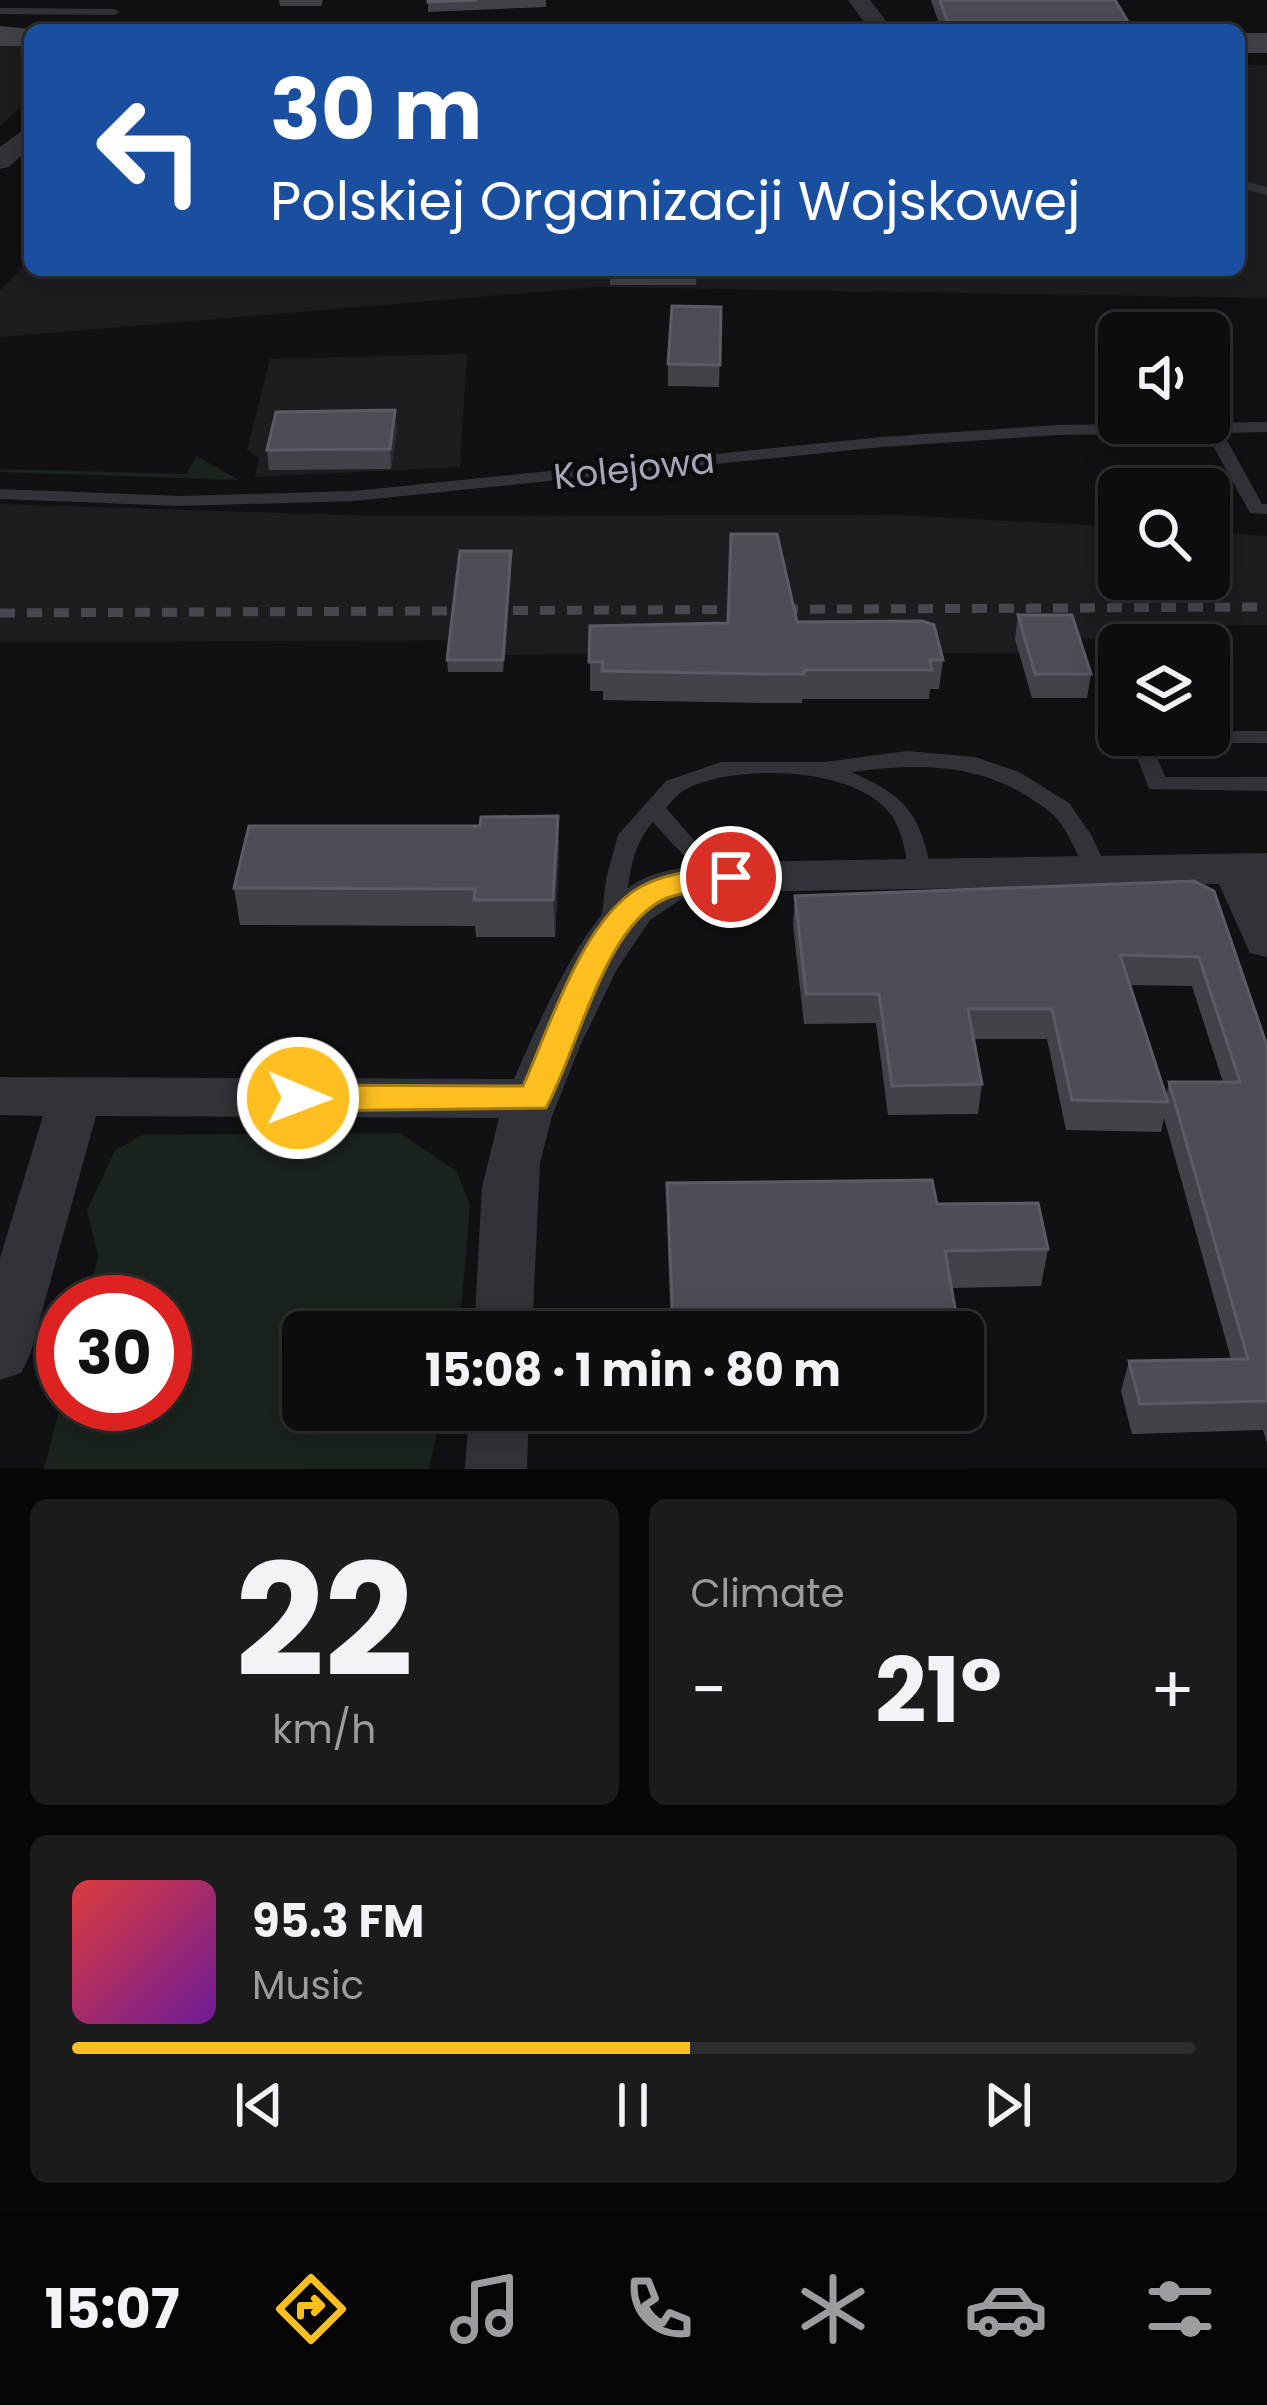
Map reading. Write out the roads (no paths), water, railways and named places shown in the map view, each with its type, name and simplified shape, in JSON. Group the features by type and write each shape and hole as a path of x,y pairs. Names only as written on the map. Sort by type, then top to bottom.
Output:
{"street":[{"path":"859,0 877,24"},
{"path":"0,161 24,139"},
{"path":"504,1311 509,1188 519,1137 613,931 652,893 690,881 731,877 1252,868 1267,941"},
{"path":"0,1096 534,1099"},
{"path":"0,1355 75,1096"},
{"path":"496,1469 498,1431"}],"lane":[{"path":"0,11 114,12"},
{"name":"Kolejowa","path":"1230,428 1267,427"},
{"name":"Kolejowa","path":"0,494 181,501 354,496 915,440 1098,433"},
{"path":"1221,444 1256,509 1267,509"},
{"path":"1267,737 1138,737 1157,784 1267,784"},
{"path":"613,931 623,848 629,835 656,811 674,786 706,772 825,769 939,757 992,769 1061,808 1082,836 1096,872"},
{"path":"825,769 903,809 914,832 921,874"},
{"path":"656,811 691,851 731,877"}],"railway":[{"path":"0,613 1267,607"}]}
